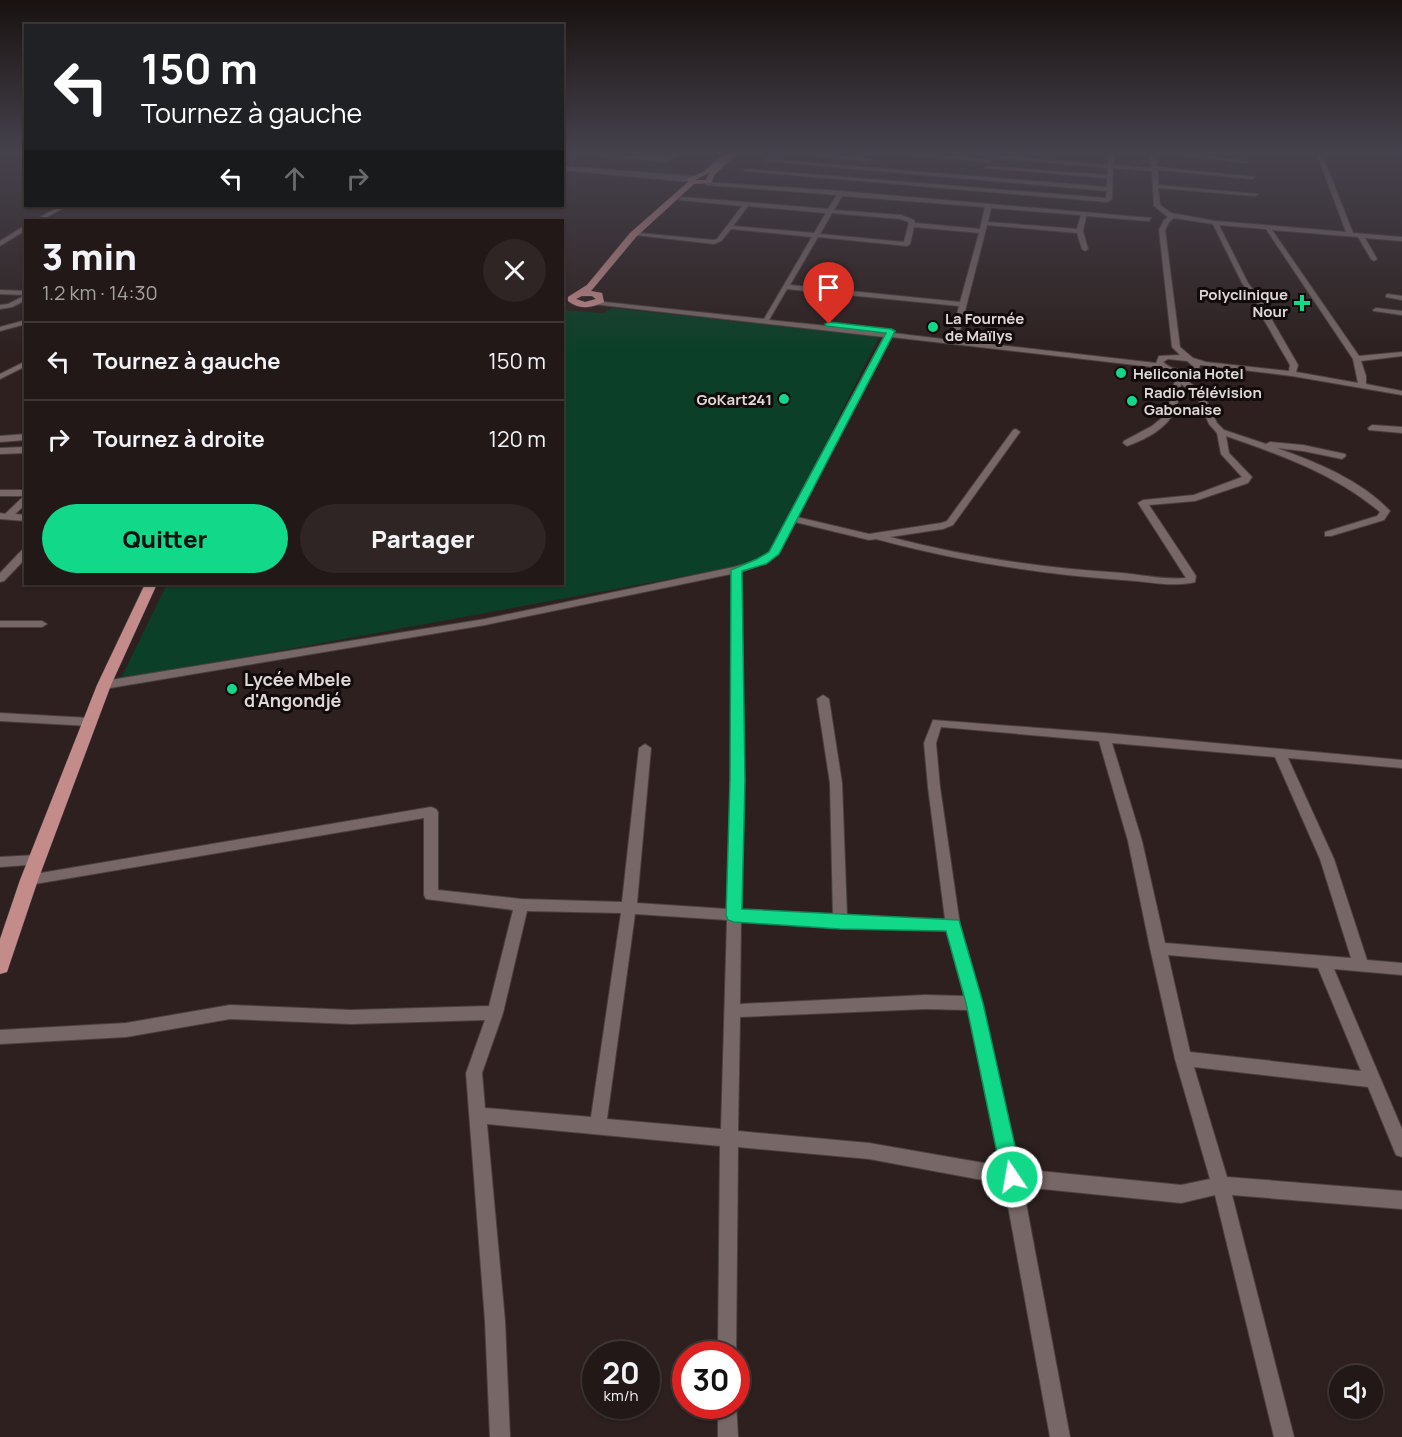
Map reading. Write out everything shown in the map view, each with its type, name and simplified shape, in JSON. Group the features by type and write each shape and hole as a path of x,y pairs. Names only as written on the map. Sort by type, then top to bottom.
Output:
{"main road":[{"path":"648,221 633,235 590,287 571,296 582,304 598,299 599,288 639,235 655,221"},
{"path":"0,966 36,860 104,685 151,585"}],"street":[{"path":"639,235 714,242 719,240 734,221"},
{"path":"767,318 824,221"},
{"path":"729,227 907,244 912,221"},
{"path":"1082,221 1080,231 1085,249"},
{"path":"1153,221 1162,230"},
{"path":"1167,221 1162,230 1176,347 1197,366 1196,369"},
{"path":"1195,221 1402,239"},
{"path":"1345,221 1350,234"},
{"path":"954,338 984,223 1080,231"},
{"path":"1215,224 1245,283 1264,308 1268,320 1294,364 1292,374"},
{"path":"912,225 982,231"},
{"path":"0,244 24,228"},
{"path":"1268,228 1356,359 1362,376 1362,386"},
{"path":"0,234 24,237"},
{"path":"1360,235 1374,259"},
{"path":"786,286 963,304"},
{"path":"0,292 24,295"},
{"path":"0,307 10,306 24,296"},
{"path":"1388,296 1402,298"},
{"path":"598,299 890,333 1163,361 1171,371 1181,376 1199,394 1211,422 1221,432 1315,467 1368,495 1385,511 1381,518 1328,534"},
{"path":"598,299 890,333 1163,361 1190,360 1292,374 1402,393"},
{"path":"1376,310 1402,313"},
{"path":"0,329 24,323"},
{"path":"104,685 485,622 736,570 762,562 773,554 793,519 890,333"},
{"path":"1163,361 1176,347"},
{"path":"1356,359 1402,354"},
{"path":"0,377 24,364"},
{"path":"1181,376 1196,369 1233,367"},
{"path":"1127,443 1164,423 1173,408 1181,376"},
{"path":"1372,429 1402,430"},
{"path":"793,519 869,537 943,526 950,523 1016,432"},
{"path":"876,536 924,550 1000,564 1086,575 1188,581 1191,580 1191,576 1143,503 1195,498 1245,481 1247,477 1226,454 1221,432"},
{"path":"0,439 24,437"},
{"path":"1253,443 1303,448 1342,456"},
{"path":"0,451 24,450"},
{"path":"0,493 24,493"},
{"path":"4,516 24,500"},
{"path":"4,516 24,518"},
{"path":"0,579 24,554"},
{"path":"729,1341 729,1137 737,780 736,570"},
{"path":"0,624 42,624"},
{"path":"823,699 836,783 840,922"},
{"path":"0,717 90,722"},
{"path":"1060,1437 1012,1177 974,1003 953,925 930,743 937,723 1402,764"},
{"path":"1104,737 1135,841 1183,1059 1221,1185 1284,1437"},
{"path":"598,1124 629,908 645,748"},
{"path":"1279,753 1327,859 1361,965"},
{"path":"29,880 431,812 431,895 521,905 629,908 840,922 953,925"},
{"path":"0,862 36,860"},
{"path":"500,1437 495,1321 474,1073 495,1013 521,905"},
{"path":"1157,948 1402,969"},
{"path":"1324,964 1402,1149"},
{"path":"732,1011 925,1002 974,1003"},
{"path":"0,1038 126,1030 230,1012 351,1017 495,1013"},
{"path":"1183,1059 1373,1080"},
{"path":"478,1115 598,1124 869,1151 1012,1177 1181,1194 1221,1185 1402,1200"},
{"path":"728,1419 728,1437"}],"green space":[{"path":"613,308 879,337 772,550 741,566 120,680 167,585 564,585 564,310 603,313"}],"place":[{"name":"Polyclinique Nour","path":"1302,303"},
{"name":"La Fournée de Maïlys","path":"933,327"},
{"name":"Heliconia Hotel","path":"1121,373"},
{"name":"GoKart241","path":"784,399"},
{"name":"Radio Télévision Gabonaise","path":"1132,401"},
{"name":"Lycée Mbele d'Angondjé","path":"232,689"}],"route":[{"path":"829,324 891,331 773,554 762,562 736,570 737,780 734,915 840,922 953,925 974,1003 1012,1177"}]}
